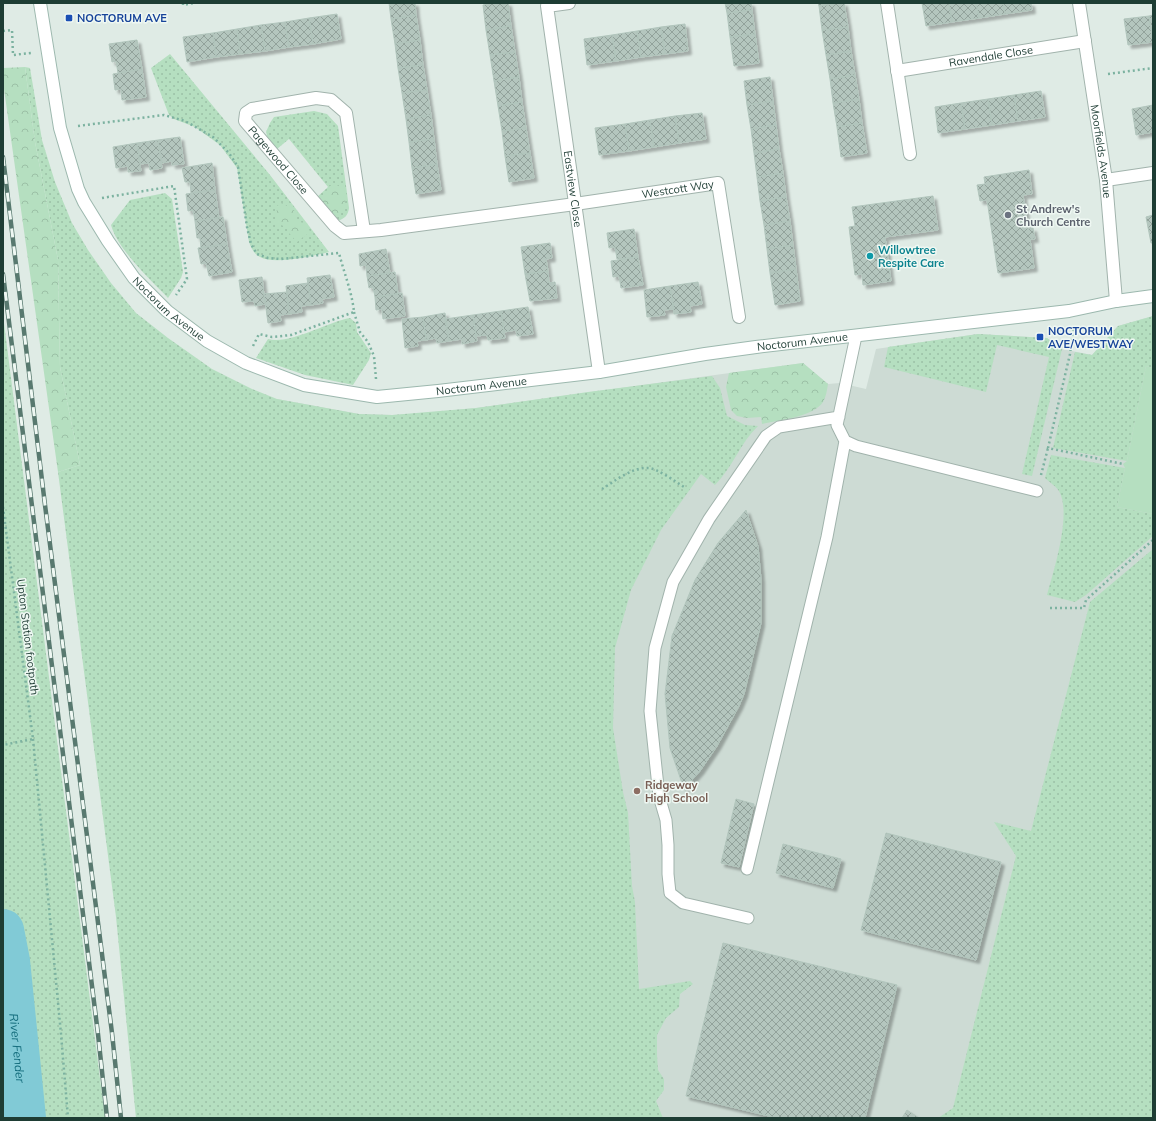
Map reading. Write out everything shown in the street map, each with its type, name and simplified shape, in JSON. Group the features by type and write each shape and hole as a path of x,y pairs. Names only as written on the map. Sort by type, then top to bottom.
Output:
{"street":[{"name":"Noctorum Avenue","path":"40,3 60,128 78,190 108,241 134,278 167,311 207,341 246,363 304,385 377,397 438,391 599,372 705,354 1069,311 1116,301 1153,296"},
{"name":"Eastview Close","path":"569,3 546,5 599,372"},
{"path":"887,3 910,154"},
{"name":"Moorfields Avenue","path":"1079,3 1106,180 1116,301"},
{"name":"Ravendale Close","path":"897,71 1085,41"},
{"name":"Pagewood Close","path":"344,233 335,226 245,121 246,113 252,109 316,98 331,100 346,113 364,231"},
{"path":"1106,180 1153,173"},
{"name":"Westcott Way","path":"575,204 718,183 739,317"},
{"path":"344,233 575,204"}],"lane":[{"path":"747,870 827,537 845,441 837,425 856,336"},
{"path":"748,918 683,904 670,893 666,820 659,796 650,711 655,648 673,582 709,518 766,436 779,427 839,417"},
{"path":"845,441 856,446 1037,491"}],"path":[{"path":"183,3 183,5 194,3"},
{"path":"3,31 12,30 13,55"},
{"path":"1090,76 1153,68"},
{"path":"60,128 164,115 185,121 213,137 229,153 238,167 247,227 251,244 257,254 268,258 281,259 339,253"},
{"path":"84,202 174,186 187,279 167,311"},
{"path":"344,233 339,253 347,278 360,332 368,342 374,356 377,397"},
{"path":"1037,491 1070,354 1073,329 1069,311"},
{"path":"246,363 259,334 272,337 291,335 354,312"},
{"path":"1048,448 1122,464"},
{"path":"602,489 634,470 649,468 663,474 684,487"},
{"name":"Upton Station footpath","path":"3,507 33,739 61,1026 68,1118"},
{"path":"1050,608 1084,608 1086,600 1153,540"},
{"path":"3,745 33,739"}],"shaded area":[{"name":"Ridgeway High School","path":"1153,316 1153,1118 152,1118 277,399 359,414 414,414 476,408 803,363 828,384 840,383 866,389 876,349 978,334 1047,338 1062,349 1092,355 1118,326"}],"green space":[{"path":"170,54 270,175 329,252 284,260 266,259 254,253 249,242 237,168 220,145 195,127 174,119 169,115 151,68"},
{"path":"25,67 30,68 42,140 55,182 72,223 88,250 111,283 136,313 168,338 212,369 252,389 277,399 359,414 392,415 476,408 712,376 720,388 727,416 745,425 758,426 746,440 727,471 715,485 701,474 661,530 631,590 615,648 613,728 623,792 628,813 632,886 635,902 639,989 690,981 693,984 680,994 679,1007 666,1018 657,1035 658,1070 664,1079 664,1090 656,1101 663,1118 136,1118 116,917 58,472 80,465 60,367 58,260 35,142"},
{"path":"25,67 35,142 58,260 60,367 80,465 58,472 3,82 3,68"},
{"path":"314,111 327,114 338,126 349,208 346,216 337,221 316,198 328,187 289,139 277,149 268,139 266,132 274,117"},
{"path":"334,184 343,188 347,195 343,208 334,217 322,204 328,187"},
{"path":"165,193 172,199 183,272 181,278 168,298 127,254 115,235 111,225 130,200"},
{"path":"282,203 298,213 296,222 307,223 310,232 297,242 286,227 276,223 277,206"},
{"path":"3,315 105,1118 3,1118"},
{"path":"1153,316 1153,368 1146,366 1127,461 1053,448 1075,352 1092,355 1118,326"},
{"path":"350,318 356,323 357,332 371,353 369,360 353,385 305,375 256,358 268,339 287,339"},
{"path":"978,334 1047,338 1062,349 1032,476 1022,474 1049,357 997,345 986,392 884,367 888,347"},
{"path":"803,363 828,384 823,402 812,411 795,417 762,424 761,417 747,418 737,416 731,410 726,387 729,373"},
{"path":"1146,366 1153,368 1153,514 1117,507 1125,468 1123,464 1127,461"},
{"path":"1051,455 1125,468 1117,507 1153,514 1153,536 1086,595 1075,602 1047,595 1054,571 1063,527 1064,513 1063,501 1059,491 1045,478"},
{"path":"1153,549 1153,1118 938,1118 953,1108 1016,856 994,822 1031,831 1090,602"}],"building":[{"path":"389,3 415,3 416,15 391,19"},
{"path":"508,3 511,26 486,30 483,5"},
{"path":"725,3 751,3 752,10 727,13"},
{"path":"818,3 840,3 819,6"},
{"path":"844,3 848,27 822,30 819,6"},
{"path":"922,3 949,3 952,22 926,26"},
{"path":"949,3 976,3 979,18 952,22"},
{"path":"976,3 1003,3 1005,14 979,18"},
{"path":"1003,3 1031,3 1032,10 1005,14"},
{"path":"752,10 755,34 730,37 727,13"},
{"path":"337,14 341,39 313,44 309,18"},
{"path":"416,15 420,40 395,44 391,19"},
{"path":"1153,15 1153,41 1149,16"},
{"path":"1149,16 1153,42 1128,45 1124,19"},
{"path":"309,18 313,44 289,47 285,22"},
{"path":"285,22 289,47 265,51 261,25"},
{"path":"685,24 688,51 665,54 661,27"},
{"path":"261,25 265,51 240,54 237,29"},
{"path":"511,26 515,52 490,55 486,30"},
{"path":"661,27 665,54 641,57 637,31"},
{"path":"848,27 851,51 826,55 822,30"},
{"path":"237,29 240,54 216,57 213,33"},
{"path":"637,31 641,57 616,61 612,35"},
{"path":"213,33 216,57 187,62 183,37"},
{"path":"755,34 759,63 734,66 730,37"},
{"path":"612,35 616,61 587,65 584,39"},
{"path":"137,40 142,69 118,73 116,61 112,62 109,44"},
{"path":"420,40 423,65 398,68 395,44"},
{"path":"851,51 855,75 830,79 826,55"},
{"path":"515,52 519,77 494,81 490,55"},
{"path":"423,65 427,90 402,93 398,68"},
{"path":"142,69 146,97 122,100 121,89 115,90 113,74"},
{"path":"855,75 859,99 833,103 830,79"},
{"path":"519,77 522,102 498,106 494,81"},
{"path":"770,77 773,101 747,105 744,81"},
{"path":"427,90 431,115 406,119 402,93"},
{"path":"1041,91 1045,117 1018,121 1014,95"},
{"path":"1014,95 1018,121 992,125 988,99"},
{"path":"859,99 862,123 837,127 833,103"},
{"path":"988,99 992,125 965,129 961,103"},
{"path":"773,101 776,125 751,129 747,105"},
{"path":"522,102 526,128 502,131 498,106"},
{"path":"961,103 965,129 938,133 935,107"},
{"path":"1153,105 1153,132 1136,135 1132,109"},
{"path":"702,113 706,139 679,143 675,116"},
{"path":"431,115 434,139 409,142 406,119"},
{"path":"675,116 679,143 654,147 650,120"},
{"path":"650,120 654,147 629,151 625,124"},
{"path":"862,123 867,153 841,157 837,127"},
{"path":"625,124 629,151 599,155 595,128"},
{"path":"776,125 779,149 754,153 751,129"},
{"path":"526,128 530,153 505,156 502,131"},
{"path":"180,137 184,164 172,165 172,161 162,163 158,140"},
{"path":"434,139 437,164 412,168 409,142"},
{"path":"158,140 162,168 150,170 149,163 140,164 137,143"},
{"path":"137,143 141,171 128,172 128,166 116,168 113,147"},
{"path":"779,149 783,173 757,177 754,153"},
{"path":"530,153 534,178 509,182 505,156"},
{"path":"212,163 215,190 191,193 190,182 185,182 182,168"},
{"path":"437,164 441,190 416,194 412,168"},
{"name":"St Andrew's Church Centre","path":"1029,170 1032,194 1023,195 1028,229 1033,228 1035,239 1030,239 1034,268 998,273 987,200 980,201 977,185 985,184 984,177"},
{"path":"783,173 786,197 760,201 757,177"},
{"path":"215,190 219,218 195,221 193,210 188,211 186,194"},
{"name":"Willowtree Respite Care","path":"933,196 938,230 885,237 891,281 863,285 862,274 855,275 849,227 855,226 852,207"},
{"path":"786,197 790,221 764,225 760,201"},
{"path":"1153,215 1153,243 1151,243 1146,217"},
{"path":"223,217 227,244 201,248 200,238 197,238 195,221"},
{"path":"790,221 793,245 767,249 764,225"},
{"path":"634,229 638,257 617,259 615,247 609,248 607,233"},
{"path":"550,243 552,258 546,259 548,271 525,274 521,247"},
{"path":"227,244 232,272 209,276 206,263 201,264 198,248"},
{"path":"793,245 796,269 770,273 767,249"},
{"path":"386,249 390,273 367,276 366,265 360,266 359,254"},
{"path":"638,257 643,285 621,288 619,276 613,277 611,261"},
{"path":"796,269 800,301 775,305 770,273"},
{"path":"548,271 549,283 555,282 557,298 530,301 525,274"},
{"path":"395,272 398,294 375,297 373,287 369,288 367,276"},
{"path":"330,275 334,297 322,299 323,303 311,305 307,278"},
{"path":"262,277 265,304 255,306 254,301 242,302 239,280"},
{"path":"698,282 702,304 690,306 691,312 674,314 670,286"},
{"path":"308,283 311,305 301,306 302,312 289,314 286,286"},
{"path":"670,286 674,309 664,310 665,315 647,317 644,290"},
{"path":"287,292 289,314 280,315 281,321 268,323 264,294"},
{"path":"402,293 405,316 383,319 382,309 376,310 375,297"},
{"path":"528,307 533,334 517,336 516,330 504,332 501,311"},
{"path":"501,311 505,338 488,340 487,335 476,336 473,315"},
{"path":"445,313 449,341 437,343 436,338 426,340 423,317"},
{"path":"473,315 477,341 462,344 462,339 449,341 445,319"},
{"path":"423,317 426,340 417,341 418,346 405,348 402,319"},
{"path":"746,510 758,546 761,579 761,623 744,694 739,706 717,746 700,771 684,789 670,748 665,694 672,636 695,580 718,543"},
{"path":"736,799 754,804 739,867 721,863"},
{"path":"886,833 1001,862 976,960 861,930"},
{"path":"783,844 841,859 833,888 776,873"},
{"path":"723,943 897,985 865,1118 777,1118 686,1096"},
{"path":"907,1110 919,1118 902,1118"}],"waterway":[{"name":"River Fender","path":"3,930 9,961 25,1118"}],"railway":[{"path":"3,157 45,505 112,1033 121,1118"},
{"path":"3,274 98,1034 107,1118"}],"place":[{"name":"NOCTORUM AVE","path":"69,18"},
{"name":"St Andrew's Church Centre","path":"1008,215"},
{"name":"Willowtree Respite Care","path":"870,256"},
{"name":"NOCTORUM AVE/WESTWAY","path":"1040,337"},
{"name":"Ridgeway High School","path":"637,791"}]}
